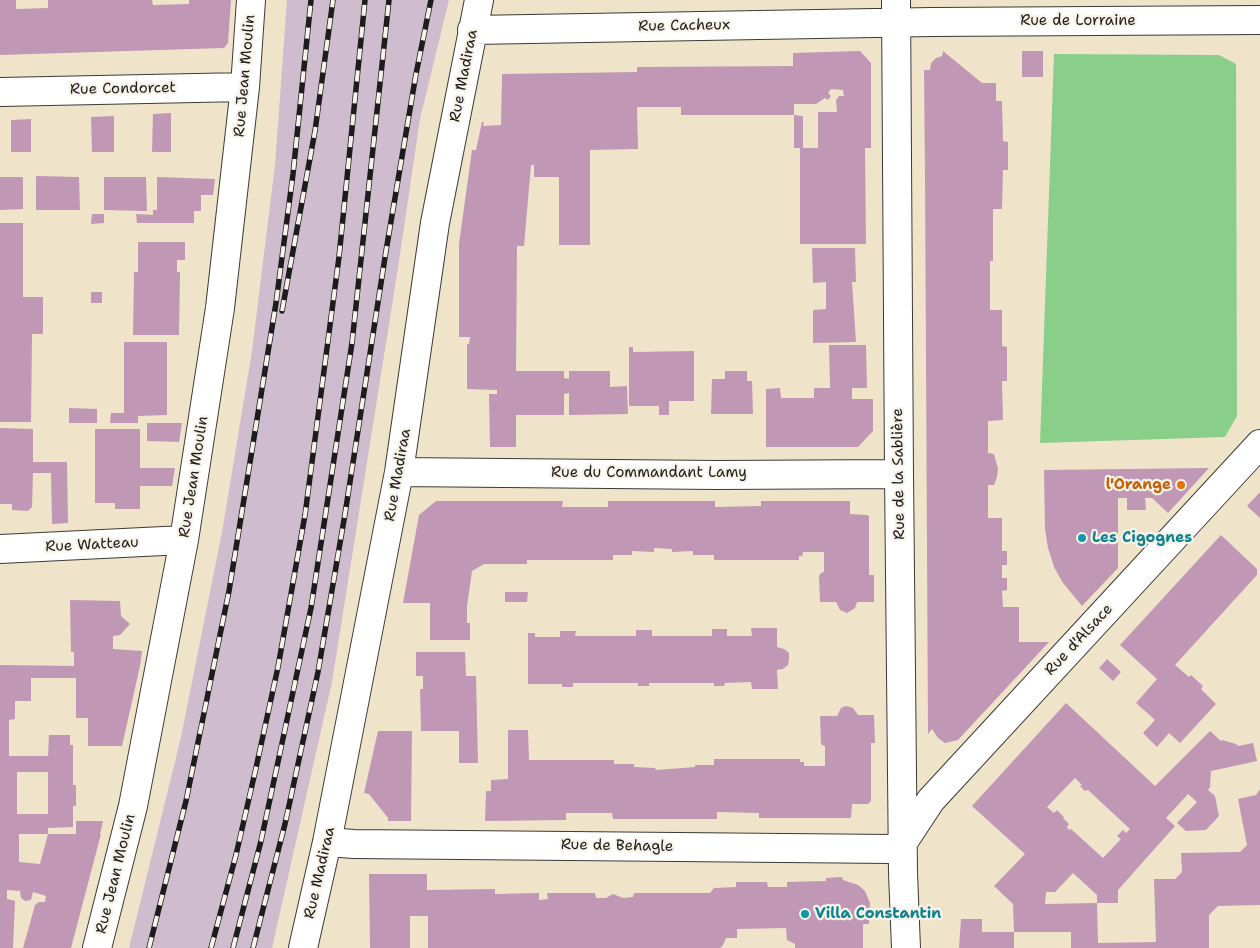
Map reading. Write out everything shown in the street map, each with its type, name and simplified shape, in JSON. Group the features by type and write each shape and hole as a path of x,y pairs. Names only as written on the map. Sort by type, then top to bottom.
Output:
{"street":[{"name":"Rue Jean Moulin","path":"97,948 133,806 184,540 220,308 245,87 251,0"},
{"name":"Rue Madiraa","path":"303,948 327,842 400,472 435,223 479,0"},
{"name":"Rue Cacheux","path":"472,30 896,11"},
{"name":"Rue de Lorraine","path":"896,11 1257,18"},
{"name":"Rue de la Sablière","path":"896,11 899,474 906,948"},
{"name":"Rue Condorcet","path":"0,92 245,87"},
{"name":"Rue d'Alsace","path":"904,841 931,800 1260,444"},
{"name":"Rue du Commandant Lamy","path":"400,472 899,474"},
{"name":"Rue Watteau","path":"0,550 184,540"},
{"name":"Rue de Behagle","path":"327,842 354,844 892,849 904,841"}],"shaded area":[{"path":"287,0 449,0 420,119 332,682 272,948 129,948 181,737 222,532 252,351 275,165"}],"green space":[{"path":"1054,54 1219,55 1236,64 1237,416 1225,437 1040,443"}],"building":[{"path":"0,0 16,0 16,9 48,8 48,0 152,0 153,5 189,4 189,0 231,0 228,43 224,48 0,55"},
{"path":"860,51 871,63 871,148 865,148 866,244 800,244 800,148 794,148 794,115 681,115 681,107 637,107 638,149 590,150 590,245 559,245 559,177 534,177 534,165 531,165 524,246 517,246 516,371 564,371 564,378 569,379 569,371 610,371 610,387 627,386 628,414 569,415 569,393 564,394 564,415 516,415 516,447 490,447 489,394 497,394 497,390 467,389 467,344 469,344 470,337 459,337 459,244 472,150 476,150 482,122 484,122 483,126 501,125 502,74 637,72 637,67 793,66 793,53","holes":["831,89 843,90 844,96 839,96 836,100 837,112 818,112 818,148 803,148 803,116 794,115 794,104 816,104 825,98 828,100 831,96 828,93"]},
{"path":"943,51 982,83 996,83 996,101 1002,101 1003,141 1008,142 1008,170 1003,170 1002,209 993,209 993,261 990,261 990,310 1002,310 1002,346 1007,347 1007,381 1002,381 1003,420 988,421 988,453 994,454 998,469 994,485 988,485 988,518 1002,518 1002,551 1007,551 1007,565 1002,565 1002,578 1007,578 1007,590 1002,591 1003,607 1019,607 1019,642 1049,642 958,740 945,743 938,738 932,729 928,734 924,70 930,70 931,63 936,58 942,56"},
{"path":"1022,51 1043,51 1043,77 1022,77"},
{"path":"171,113 171,152 152,152 153,114"},
{"path":"114,116 114,152 92,152 91,117"},
{"path":"31,119 31,152 11,152 11,120"},
{"path":"36,176 79,177 80,210 36,210"},
{"path":"0,177 23,177 23,209 0,210"},
{"path":"104,177 146,177 147,211 104,210"},
{"path":"157,177 215,179 213,195 201,195 201,211 194,211 194,223 137,223 136,214 153,215 153,210 157,210"},
{"path":"92,214 104,214 104,223 91,224"},
{"path":"0,223 23,223 23,297 43,297 43,334 32,334 31,422 0,422"},
{"path":"138,242 185,242 185,260 177,260 177,272 180,272 179,335 133,335 134,272 138,272"},
{"path":"812,248 855,248 856,282 852,282 856,342 813,343 813,310 826,309 826,282 813,283"},
{"path":"91,292 102,292 102,303 91,303"},
{"path":"124,342 167,342 167,415 138,416 138,423 110,423 111,413 124,413"},
{"path":"829,345 866,345 867,388 852,388 852,399 873,399 873,431 858,447 766,447 766,389 780,388 781,398 814,398 814,388 830,388"},
{"path":"629,347 633,347 633,352 694,351 694,401 669,401 669,415 659,415 659,406 629,406"},
{"path":"725,371 747,371 747,381 752,381 753,414 711,414 712,379 725,379"},
{"path":"69,408 97,409 97,423 69,423"},
{"path":"147,423 182,423 179,442 147,441"},
{"path":"0,428 33,429 33,462 67,462 68,523 52,524 51,473 33,473 32,507 28,511 12,510 12,504 0,504"},
{"path":"95,429 140,429 140,468 175,468 172,486 140,486 140,509 115,509 115,503 95,503"},
{"name":"Les Cigognes","path":"1209,468 1168,513 1152,498 1145,498 1146,510 1127,510 1127,498 1118,498 1118,568 1082,606 1063,583 1054,567 1048,548 1045,529 1044,470"},
{"path":"1260,492 1260,518 1247,506"},
{"path":"436,501 563,501 562,507 608,507 608,501 715,501 715,507 761,506 761,501 850,501 850,514 869,516 869,575 874,575 874,602 857,602 855,608 847,613 840,610 836,602 820,602 819,576 824,572 824,552 803,552 802,556 799,556 799,560 714,560 714,555 693,555 693,551 672,552 672,549 654,548 654,552 632,551 632,555 613,555 613,560 527,560 527,564 484,564 472,571 467,606 470,640 430,640 430,603 403,603 419,515"},
{"path":"1221,535 1257,569 1257,575 1175,665 1189,677 1191,675 1203,686 1201,689 1216,704 1180,743 1169,733 1157,747 1143,733 1155,720 1136,703 1157,679 1120,645"},
{"path":"505,592 528,592 527,602 505,602"},
{"path":"70,600 120,601 121,616 130,624 120,635 113,636 113,649 142,651 122,746 88,746 88,718 76,718 76,678 31,678 31,701 15,701 15,719 9,720 9,756 48,756 49,735 70,735 70,745 73,745 73,785 76,785 76,806 73,806 73,827 48,828 48,834 76,834 76,821 103,821 71,948 23,948 35,905 39,902 45,902 46,896 33,892 31,900 25,901 21,898 20,891 7,890 7,899 15,901 13,948 0,948 0,665 74,666 74,652 71,652","holes":["17,772 48,772 48,814 17,814","19,834 48,834 40,864 19,862"]},
{"path":"751,628 777,628 777,647 789,653 788,665 783,669 777,670 778,689 752,689 751,682 725,683 724,686 714,686 714,683 649,683 649,686 638,686 638,683 573,683 573,687 562,687 562,684 528,684 528,633 535,633 535,637 560,637 560,631 576,631 575,636 636,636 636,630 652,630 652,636 712,636 712,629 727,629 727,636 752,636"},
{"path":"416,652 465,652 466,676 476,676 478,763 459,763 459,731 421,731 420,689 423,689 423,676 416,676"},
{"path":"1107,659 1121,672 1113,681 1099,668"},
{"path":"1066,703 1155,786 1210,731 1221,741 1238,746 1253,743 1257,761 1211,771 1210,787 1208,790 1215,796 1219,816 1206,830 1186,831 1177,823 1197,802 1188,794 1166,818 1175,826 1118,890 1118,903 1097,903 1098,943 1156,942 1154,879 1175,879 1182,872 1181,853 1240,852 1247,845 1238,799 1256,795 1260,789 1260,905 1218,906 1209,915 1209,948 1071,948 1071,932 1014,932 1013,904 994,886 1025,854 972,806","holes":["1075,778 1082,785 1080,786 1085,791 1088,790 1130,829 1126,833 1123,830 1117,836 1121,839 1103,858 1071,829 1069,830 1067,827 1069,824 1057,810 1054,813 1047,807","1073,873 1097,895 1097,903 1045,904 1046,892 1055,892"]},
{"path":"846,706 853,708 858,715 874,715 875,743 871,743 871,801 868,804 852,804 851,818 759,818 759,813 717,812 717,819 613,819 612,813 566,813 566,820 485,821 486,791 491,791 491,780 508,779 508,730 528,730 529,760 614,760 614,764 634,764 634,767 655,768 656,770 695,767 695,765 714,765 714,759 800,759 800,762 804,762 804,766 825,766 825,746 821,743 820,716 837,716 841,708"},
{"path":"378,731 412,731 411,821 388,821 388,818 369,794 364,793"},
{"path":"369,874 427,874 427,890 495,889 495,894 539,893 539,900 548,899 547,893 595,893 596,898 606,898 613,894 623,898 633,897 634,893 710,893 714,888 736,887 736,882 767,882 768,887 787,887 787,882 826,881 826,878 842,877 843,880 858,885 865,891 870,903 869,924 863,924 863,948 795,948 795,944 787,940 786,928 737,929 737,938 726,938 720,948 428,948 428,916 410,916 410,948 370,948"},
{"path":"961,919 982,919 982,932 1014,932 1014,948 959,948"}],"railway":[{"path":"149,948 186,801 229,591 276,303 293,174 311,0"},
{"path":"282,311 315,131 333,0"},
{"path":"211,948 236,855 278,667 305,515 339,257 365,0"},
{"path":"233,948 261,841 311,608 352,343 389,0"},
{"path":"253,948 285,824 318,672 386,251 416,74 431,0"}],"place":[{"name":"l'Orange","path":"1181,485"},
{"name":"Les Cigognes","path":"1082,538"},
{"name":"Villa Constantin","path":"805,914"}]}
